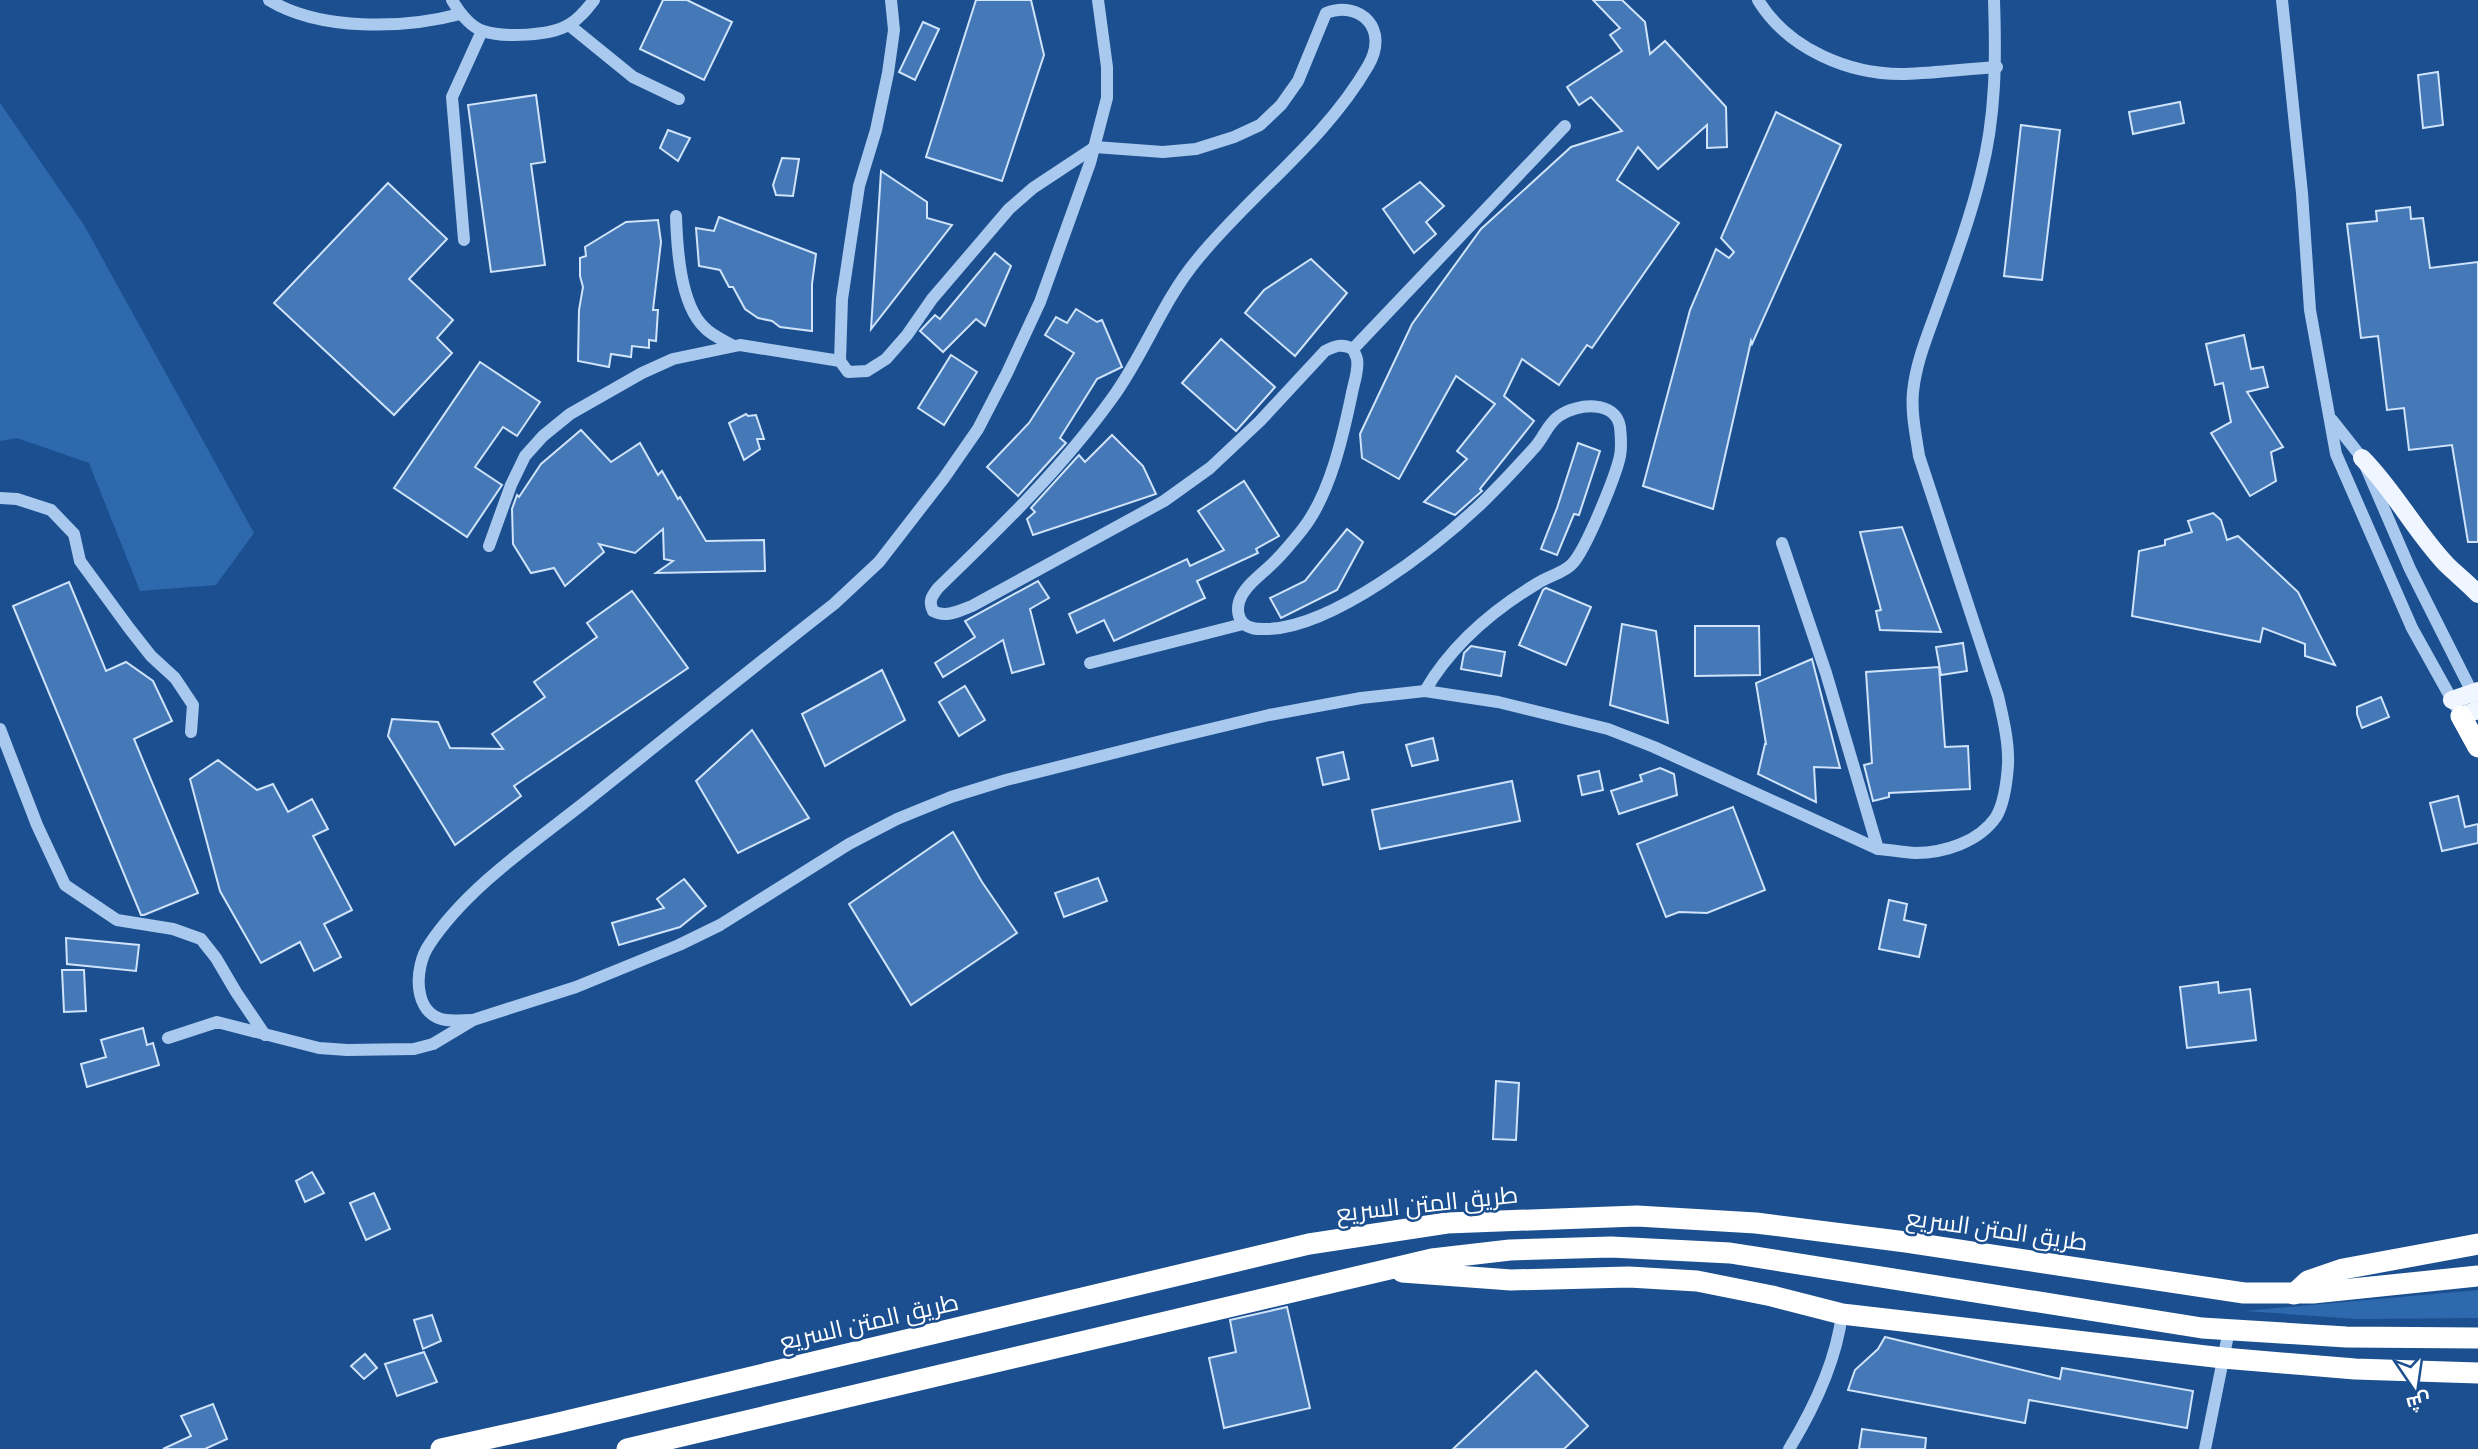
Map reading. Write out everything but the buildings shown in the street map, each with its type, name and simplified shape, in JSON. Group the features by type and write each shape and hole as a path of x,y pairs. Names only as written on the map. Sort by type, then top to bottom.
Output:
{"highway":[{"path":"2470,702 2478,747"},
{"name":"طريق المتن السريع","path":"440,1449 1309,1244 1447,1223 1637,1216 1756,1223 1906,1242 2244,1293 2294,1294 2478,1276"},
{"path":"2294,1294 2308,1281 2343,1269 2478,1244"},
{"path":"627,1449 1432,1259 1510,1250 1611,1247 1730,1253 2202,1328 2346,1337 2478,1338"},
{"path":"1379,1271 1511,1280 1629,1277 1697,1281 1842,1314 2223,1358 2355,1369 2478,1373"}],"main road":[{"path":"2362,458 2381,476 2401,507 2446,564 2478,594"}],"street":[{"path":"269,0 282,8 314,17 358,23 432,21 460,14"},
{"path":"452,0 460,14 482,31 510,34 538,34 569,25 594,0"},
{"path":"891,0 894,30 888,74 876,130 859,186 842,299 840,361 848,372 858,373 876,367 886,359 932,299 1009,209 1033,188 1095,147 1163,152 1196,149 1260,125 1280,105 1298,80 1320,23 1334,5 1358,5 1367,10 1373,19 1376,37 1372,60 1341,107 1195,262 1133,366 1093,424 1004,524 930,600 933,611 944,614 972,606 1164,501 1210,468 1260,421 1325,351 1346,345 1353,349 1357,359 1356,374 1344,430 1331,469 1305,527 1239,601 1238,613 1243,624"},
{"path":"472,1020 444,1020 429,1011 420,997 417,982 420,965 432,941 488,880 834,604 879,562 971,439 1007,373 1040,302 1095,147 1107,98 1107,67 1098,0"},
{"path":"1758,0 1769,18 1812,51 1869,71 1904,74 1997,67"},
{"path":"168,1038 217,1022 319,1048 414,1049 433,1044 472,1020 576,987 680,945 720,925 849,844 897,819 951,797 1055,767 1269,715 1361,698 1425,691 1498,702 1608,729 1654,747 1878,849 1916,853 1951,848 1975,837 1996,816 2008,765 2006,733 1998,696 1919,456 1913,423 1913,393 1919,359 1963,237 1991,127 1997,67 1994,0"},
{"path":"2282,0 2302,193 2310,310 2336,454 2412,628 2470,702"},
{"path":"569,25 633,77 680,99"},
{"path":"464,240 452,97 482,31"},
{"path":"1353,349 1565,125"},
{"path":"676,216 677,258 693,313 704,328 732,345"},
{"path":"489,546 511,485 525,456 543,436 570,414 642,373 673,359 732,345 840,361"},
{"path":"1090,663 1243,624 1254,629 1287,628 1317,618 1354,599 1453,529 1518,466 1558,417 1576,407 1605,408 1614,413 1619,421 1622,438 1620,458 1586,540 1572,565 1538,583 1485,620 1448,656 1425,691"},
{"path":"2331,419 2362,458 2470,702"},
{"path":"0,498 17,499 51,510 74,534 80,561 143,647 175,678 193,705 191,732"},
{"path":"1782,543 1826,673 1878,849"},
{"path":"0,730 65,885 117,920 173,929 201,939 265,1035"},
{"path":"1789,1449 1809,1417 1839,1341 1842,1314"},
{"path":"2204,1449 2228,1330"}],"shaded area":[{"path":"0,103 84,225 254,533 216,585 140,591 89,463 17,438 0,441"},
{"path":"2478,1290 2478,1318 2357,1319 2244,1311"}]}
